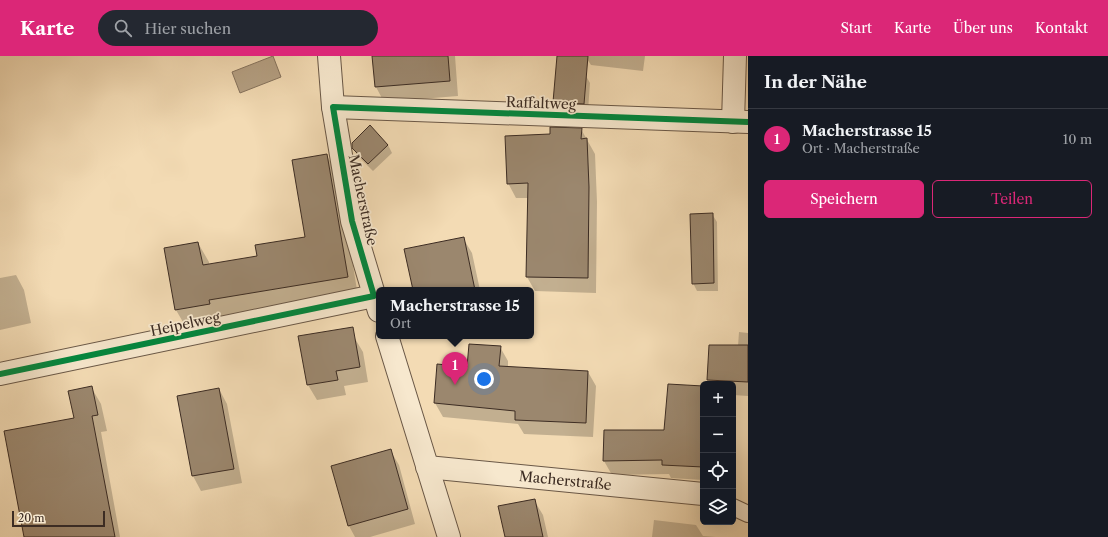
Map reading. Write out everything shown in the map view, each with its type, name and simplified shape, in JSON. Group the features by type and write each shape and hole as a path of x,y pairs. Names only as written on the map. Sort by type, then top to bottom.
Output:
{"street":[{"name":"Macherstraße","path":"329,56 333,107 352,221 376,301"},
{"name":"Raffaltweg","path":"333,107 741,122 735,56"},
{"name":"Heipelweg","path":"0,374 376,304"},
{"path":"388,339 449,537"},
{"name":"Macherstraße","path":"427,467 700,494"}],"lane":[{"path":"736,509 748,514"}],"shaded area":[{"path":"273,56 281,77 240,93 232,72"}],"building":[{"path":"372,56 448,56 450,81 375,87"},
{"path":"557,56 588,56 584,104 553,102"},
{"path":"370,125 388,145 368,164 352,148 352,143"},
{"path":"550,127 582,128 581,139 587,138 589,187 588,278 526,277 528,183 507,184 505,136 550,134"},
{"path":"327,154 348,277 209,300 210,304 175,310 164,248 198,242 203,265 257,256 255,245 305,237 292,160"},
{"path":"713,213 714,283 692,284 690,214"},
{"path":"464,237 474,287 412,287 404,249"},
{"path":"353,327 360,367 336,371 338,380 307,385 298,336"},
{"path":"469,344 501,346 499,366 588,371 586,423 515,420 515,411 434,403 437,364 467,367"},
{"path":"709,345 748,345 748,382 707,380"},
{"path":"668,384 700,386 700,467 662,465 662,460 603,461 604,430 664,430"},
{"path":"92,386 98,415 92,416 115,537 24,537 4,431 74,418 68,391"},
{"path":"219,388 234,469 192,476 177,396"},
{"path":"391,449 408,509 348,526 331,466"},
{"path":"535,499 543,537 505,537 498,506"}],"cycle path":[{"path":"0,374 374,296 352,221 333,107 748,122"}],"place":[{"name":"Macherstrasse 15","path":"455,385"}]}
